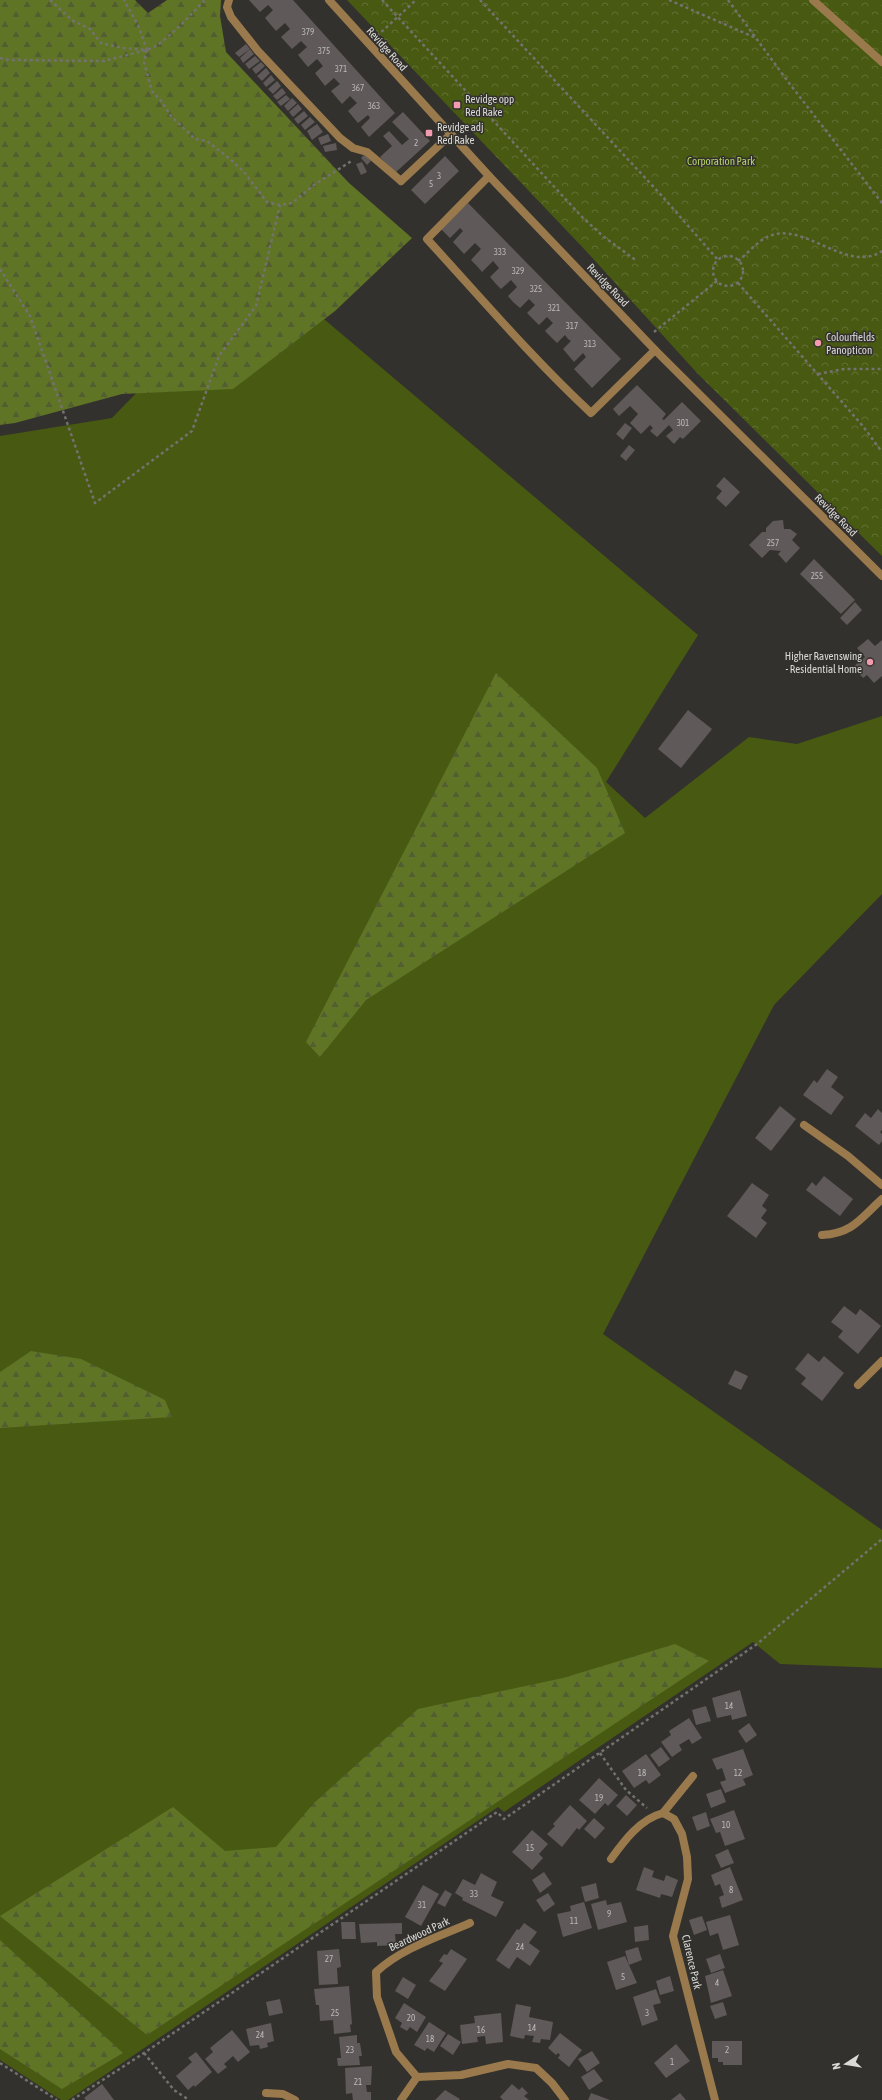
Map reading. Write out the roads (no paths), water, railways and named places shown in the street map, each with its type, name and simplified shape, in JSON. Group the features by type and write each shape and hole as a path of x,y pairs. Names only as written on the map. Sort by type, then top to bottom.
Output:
{"street":[{"path":"229,0 227,7 231,17 292,89 340,138 353,148 367,152 401,181 451,134"},
{"name":"Revidge Road","path":"329,0 489,176 655,350 882,576"},
{"path":"813,0 882,62"},
{"path":"489,176 427,238 557,381 592,412 655,350"},
{"path":"804,1125 848,1156 882,1185"},
{"path":"822,1236 841,1233 858,1223 882,1199"},
{"path":"858,1385 882,1361"},
{"path":"611,1859 627,1837 654,1815 663,1813 693,1776"},
{"name":"Clarence Park","path":"663,1813 674,1819 682,1834 687,1858 688,1879 673,1936 715,2100"},
{"name":"Beardwood Park","path":"417,2077 396,2052 377,1997 376,1972 388,1961 401,1954 470,1922"},
{"path":"400,2100 417,2077 461,2075 508,2064 536,2068 552,2083 565,2100"},
{"path":"266,2093 283,2094 295,2100"}],"place":[{"name":"Revidge opp Red Rake","path":"457,105"},
{"name":"Revidge adj Red Rake","path":"429,133"},
{"name":"Colourfields Panopticon","path":"818,343"},
{"name":"Higher Ravenswing - Residential Home","path":"870,662"}],"park label":[{"name":"Corporation Park","path":"721,161"}]}
